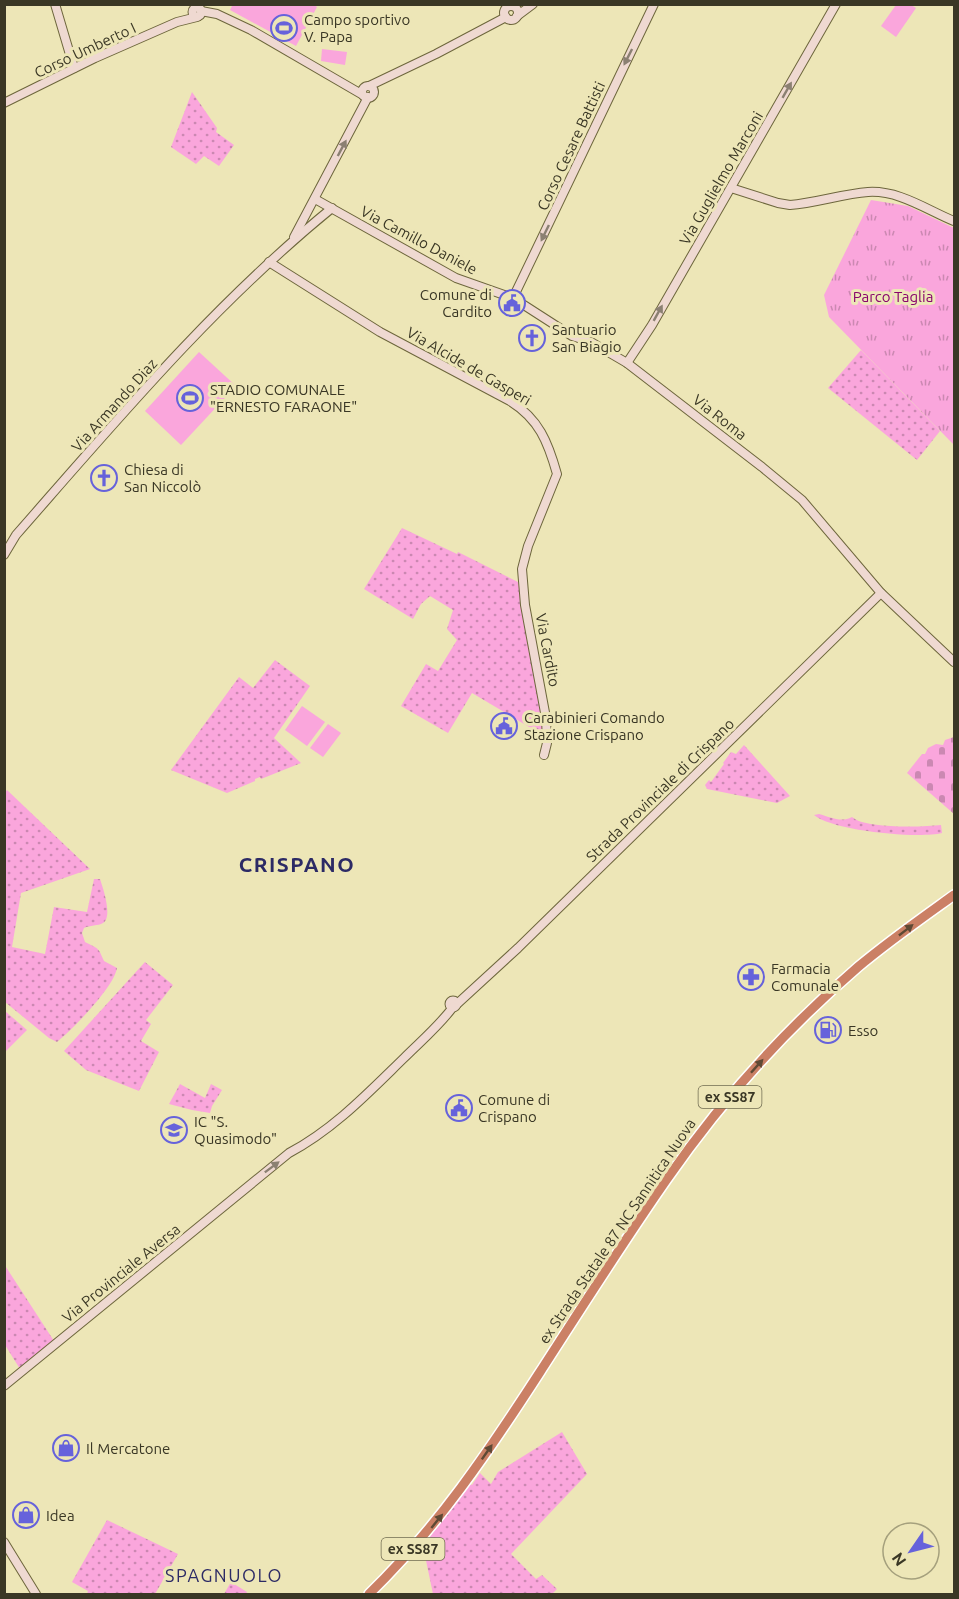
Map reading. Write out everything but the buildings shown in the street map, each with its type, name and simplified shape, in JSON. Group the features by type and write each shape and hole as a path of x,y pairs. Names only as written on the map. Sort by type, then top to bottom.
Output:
{"highway":[{"name":"ex Strada Statale 87 NC Sannitica Nuova","path":"369,1594 397,1567 454,1500 668,1178 707,1124 777,1044 859,966 954,895"}],"street":[{"path":"55,4 74,68"},
{"name":"Corso Cesare Battisti","path":"513,298 654,4"},
{"name":"Via Guglielmo Marconi","path":"627,363 652,325 836,4"},
{"path":"292,240 315,199 368,91 378,83 506,17 505,11 508,7 517,12 531,5"},
{"name":"Corso Umberto I","path":"4,104 74,68 197,13 226,19 251,30 355,89 368,91"},
{"path":"731,188 790,205 868,192 889,194 913,202 954,221"},
{"name":"Via Camillo Daniele","path":"315,199 456,278 513,298"},
{"path":"292,240 332,208"},
{"path":"304,219 305,226 310,226"},
{"name":"Via Armando Diaz","path":"4,555 16,535 208,321 292,240"},
{"name":"Via Alcide de Gasperi","path":"269,262 380,332 510,401 525,411 536,423 545,439 557,474 528,546 522,568 523,585"},
{"name":"Via Roma","path":"513,298 572,336 591,342 627,363 802,500 881,593 954,662"},
{"name":"Via Cardito","path":"523,585 546,718 547,743 544,755"},
{"name":"Strada Provinciale di Crispano","path":"289,1152 312,1140 351,1109 881,593"},
{"name":"Via Provinciale Aversa","path":"4,1386 289,1152"},
{"path":"4,1542 36,1594"}],"green space":[{"name":"Campo sportivo V. Papa","path":"233,4 313,4 317,7 296,46 230,10"},
{"path":"896,5 911,5 916,8 896,37 881,26"},
{"path":"322,49 347,52 345,65 321,61"},
{"path":"192,92 217,128 216,132 234,145 219,166 204,156 196,164 171,147"},
{"name":"Parco Taglia","path":"871,200 908,206 954,228 954,445 829,317 824,295"},
{"path":"861,350 940,431 917,460 828,388"},
{"name":"STADIO COMUNALE \"ERNESTO FARAONE\"","path":"199,352 236,386 181,445 145,411"},
{"path":"402,528 457,554 458,552 518,582 543,719 541,734 472,693 448,733 401,706 426,664 438,671 457,640 447,629 453,610 430,596 421,604 413,619 364,589"},
{"path":"275,660 310,686 274,738 301,763 261,779 260,777 255,779 227,793 171,770 239,677 253,688"},
{"path":"302,706 325,722 307,746 285,730"},
{"path":"328,724 341,733 323,757 310,748"},
{"path":"954,737 954,814 907,773 928,748 936,744 943,745 945,740"},
{"path":"744,745 790,796 777,803 707,789 705,785 709,780 711,782 731,752 736,754"},
{"path":"7,790 90,869 21,893 12,947 45,954 54,907 87,912 94,879 100,879 106,902 106,920 101,924 84,928 82,933 85,942 98,949 104,961 117,968 109,986 92,1007 57,1042 5,1002 4,794"},
{"path":"814,815 840,819 852,817 869,824 908,827 941,825 942,833 915,835 876,832 824,821"},
{"path":"145,962 173,985 146,1020 151,1024 141,1041 159,1052 139,1091 86,1070 64,1051"},
{"path":"5,1011 27,1030 5,1052"},
{"path":"180,1084 205,1098 211,1084 222,1090 210,1113 169,1104"},
{"path":"4,1264 54,1341 20,1369 5,1345"},
{"path":"562,1432 587,1474 511,1554 536,1579 542,1575 557,1589 552,1594 433,1594 423,1546 470,1484 472,1485 480,1473 491,1484 498,1472"},
{"path":"107,1520 178,1554 155,1594 87,1594 88,1591 72,1582"},
{"path":"231,1582 247,1592 246,1594 224,1594"}],"place":[{"name":"Campo sportivo V. Papa","path":"284,28"},
{"name":"Comune di Cardito","path":"512,303"},
{"name":"Santuario San Biagio","path":"532,338"},
{"name":"STADIO COMUNALE \"ERNESTO FARAONE\"","path":"190,398"},
{"name":"Chiesa di San Niccolò","path":"104,478"},
{"name":"Carabinieri Comando Stazione Crispano","path":"504,726"},
{"name":"Farmacia Comunale","path":"751,977"},
{"name":"Esso","path":"828,1030"},
{"name":"Comune di Crispano","path":"459,1108"},
{"name":"IC \"S. Quasimodo\"","path":"174,1130"},
{"name":"Il Mercatone","path":"66,1448"},
{"name":"Idea","path":"26,1515"}],"district":[{"name":"CRISPANO","path":"297,864"},
{"name":"SPAGNUOLO","path":"224,1575"}]}
